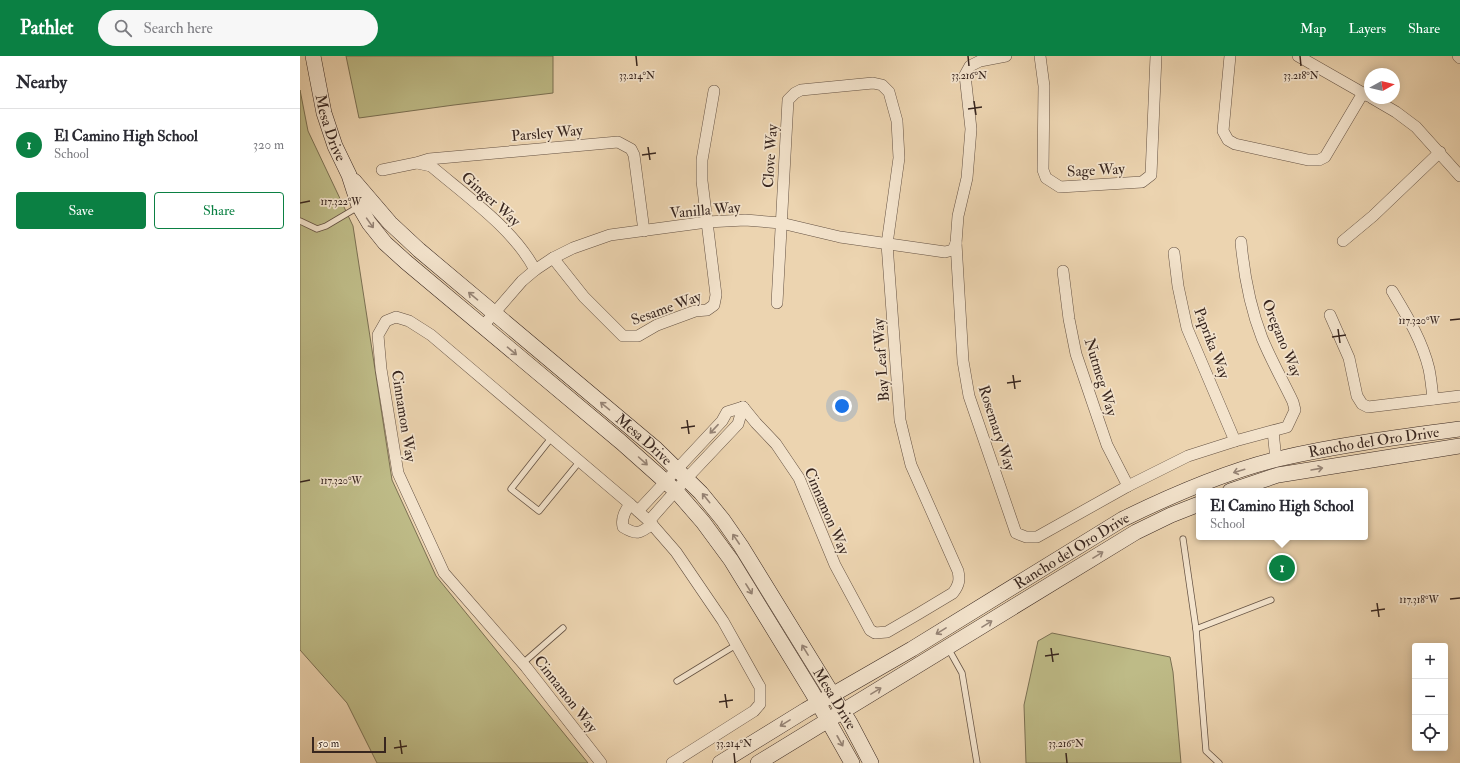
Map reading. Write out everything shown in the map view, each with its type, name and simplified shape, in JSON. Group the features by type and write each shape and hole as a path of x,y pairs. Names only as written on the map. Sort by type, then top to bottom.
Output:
{"main road":[{"name":"Mesa Drive","path":"313,56 324,113 335,146 349,175 359,206 369,223 386,243 406,262 621,442 670,486 703,522 731,560 818,703 852,763"},
{"name":"Mesa Drive","path":"349,175 390,223 419,250 656,449 682,473 723,520 741,546 843,711 871,763"},
{"name":"Rancho del Oro Drive","path":"720,763 919,644 1123,519 1159,501 1226,475 1276,460 1342,446 1460,429"},
{"name":"Rancho del Oro Drive","path":"1240,488 1278,476 1460,446"},
{"name":"Rancho del Oro Drive","path":"758,763 1136,532 1171,515 1196,505"}],"street":[{"name":"Rosemary Way","path":"1006,56 970,66 965,75 971,129 967,178 958,216 956,243 963,361 969,396 1016,532 1026,538 1037,537 1128,486 1188,456 1287,427 1291,420"},
{"name":"Sage Way","path":"1040,56 1044,86 1043,170 1046,178 1060,186 1142,182 1150,175 1156,56"},
{"path":"1230,56 1224,130 1228,140 1236,144 1308,160 1319,160 1325,157 1364,102"},
{"path":"1298,56 1364,94"},
{"name":"Clove Way","path":"778,303 788,100 795,93 802,90 873,83"},
{"name":"Bay Leaf Way","path":"873,83 882,85 889,92 897,121 899,158 887,244 900,420 911,465 958,570 960,579 957,588 953,593 918,614"},
{"name":"Sesame Way","path":"553,258 584,297 623,336 638,336 657,325 695,311 707,310 714,306 716,294 702,181 702,160 714,91"},
{"path":"1382,104 1396,112 1416,127 1460,176"},
{"name":"Parsley Way","path":"382,170 429,159 618,142 631,149 634,155 644,231"},
{"path":"1343,240 1373,216 1440,152"},
{"name":"Ginger Way","path":"416,163 431,166 503,228 529,258 535,270"},
{"name":"Vanilla Way","path":"482,326 522,281 535,270 553,258 573,248 610,235 707,222 745,220 781,223 840,237 945,252 952,250 956,243"},
{"name":"Oregano Way","path":"1241,242 1244,271 1250,300 1262,338 1293,402 1294,410 1291,420"},
{"name":"Paprika Way","path":"1174,252 1178,286 1187,328 1235,441"},
{"name":"Nutmeg Way","path":"1063,271 1069,319 1076,354 1107,445 1128,486"},
{"path":"1392,291 1409,319 1422,346 1429,369 1433,399"},
{"path":"1330,315 1349,358 1357,396 1362,404 1368,407 1460,396"},
{"name":"Cinnamon Way","path":"601,763 523,663 444,573 398,473 381,369 378,335 386,321 396,317 409,321 432,335 634,507 650,522 676,552 723,621 760,687 760,704 754,712 672,763"},
{"path":"670,486 624,513 622,522 623,527 631,532 637,533 643,531 650,522 670,486 682,473 722,421 727,412 743,407"},
{"path":"682,473 738,424 743,407"},
{"name":"Cinnamon Way","path":"743,407 776,444 799,478 835,566 870,630 875,633 887,632 918,614"},
{"path":"1273,430 1276,460"}],"lane":[{"path":"300,221 317,229 326,226 359,206"},
{"path":"552,437 511,489 539,512 580,461"},
{"path":"1183,539 1196,629 1206,751 1218,763"},
{"path":"1196,629 1271,600"},
{"path":"523,663 563,628"},
{"path":"677,681 736,645"},
{"path":"948,648 962,673 977,763"}],"shaded area":[{"path":"346,56 553,56 553,93 359,118"},
{"path":"300,90 308,131 353,226 392,480 436,576 588,763 377,763 347,703 300,650"},
{"path":"1052,633 1170,657 1173,672 1181,763 1026,763 1024,705 1038,641"}],"place":[{"name":"El Camino High School","path":"1282,568"}]}
